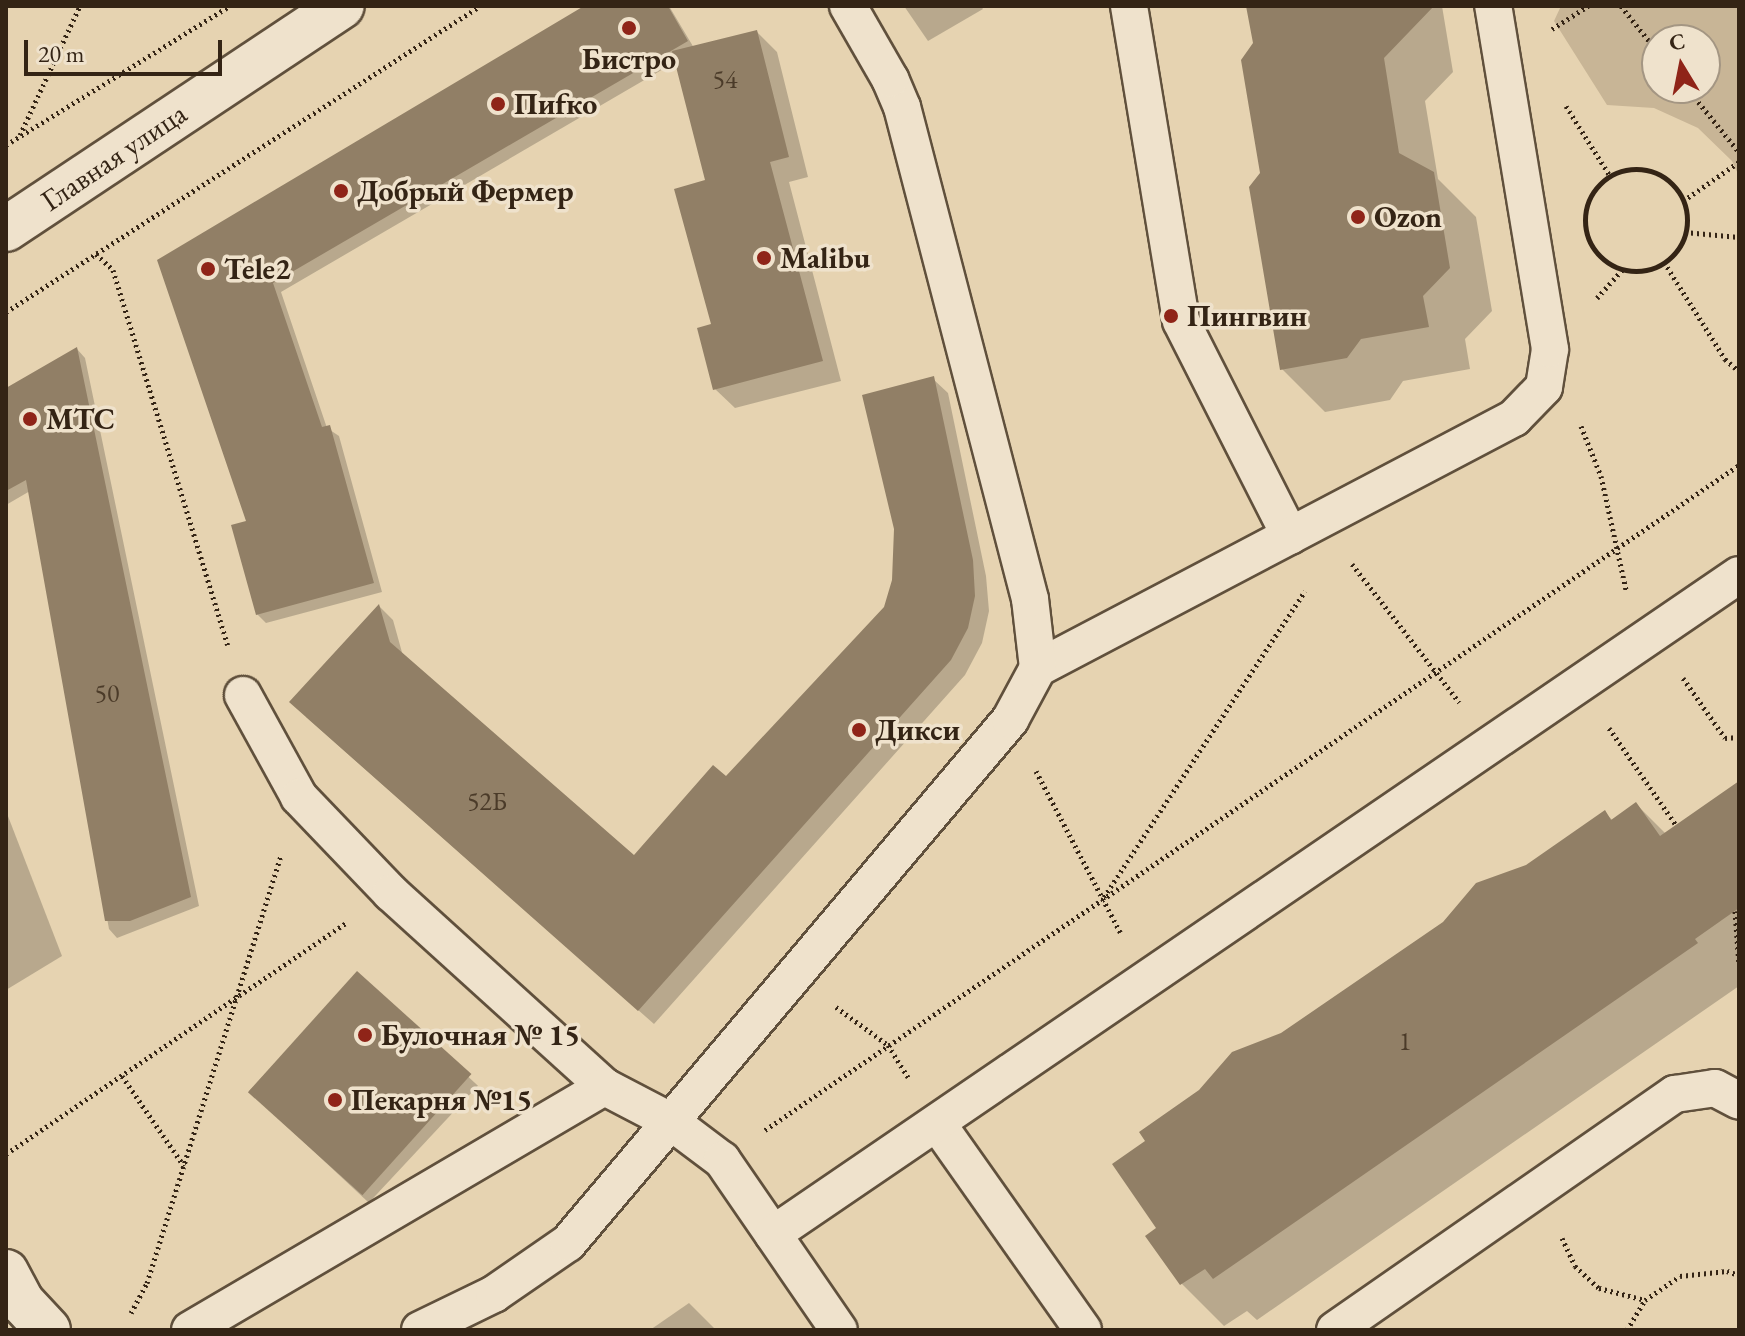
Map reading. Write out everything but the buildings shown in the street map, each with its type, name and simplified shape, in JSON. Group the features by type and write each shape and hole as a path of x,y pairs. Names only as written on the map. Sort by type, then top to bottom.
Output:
{"main road":[{"name":"Главная улица","path":"6,229 342,6"},
{"path":"6,1272 22,1302 48,1330"}],"lane":[{"path":"420,1330 494,1294 568,1243 1010,720 1038,668 1030,599 902,107 848,6"},
{"path":"1129,6 1181,321 1315,533"},
{"path":"1038,668 1315,533 1514,418 1544,387 1550,349 1493,6"},
{"path":"773,1234 1739,575"},
{"path":"243,695 299,797 391,893 605,1087 670,1121 722,1160 839,1330"},
{"path":"190,1330 605,1087"},
{"path":"1335,1330 1675,1094 1715,1088 1739,1101"},
{"path":"937,1123 1083,1330"}],"path":[{"path":"20,136 80,6"},
{"path":"6,145 229,6"},
{"path":"6,312 480,6"},
{"path":"1621,6 1641,31"},
{"path":"1561,97 1610,176"},
{"path":"1700,104 1739,152"},
{"path":"1683,201 1739,162"},
{"path":"1627,169 1644,170 1668,181 1683,201 1685,232 1678,249 1664,262 1644,270 1623,269 1607,262 1594,250 1587,234 1588,200 1597,186 1610,176 1627,169"},
{"path":"1685,232 1739,237"},
{"path":"96,254 113,270 243,695"},
{"path":"1664,262 1725,359 1739,371"},
{"path":"1544,387 1573,407 1601,476 1627,598 1725,738 1739,737"},
{"path":"722,1160 1739,465"},
{"path":"1103,899 1315,533 1435,672 1491,744"},
{"path":"1578,685 1676,825"},
{"path":"1010,720 1145,981"},
{"path":"131,1313 147,1283 299,797"},
{"path":"6,1154 391,893"},
{"path":"1735,911 1739,965"},
{"path":"793,976 888,1045 937,1123"},
{"path":"122,1076 184,1166"},
{"path":"1545,1184 1575,1266 1599,1288 1645,1300"},
{"path":"1627,1330 1645,1300 1680,1276 1727,1271 1739,1275"}],"shaded area":[{"path":"1561,6 1739,6 1739,176 1732,161 1698,128 1654,108 1607,105 1554,21"}],"place":[{"name":"Бистро","path":"629,28"},
{"name":"Пиfко","path":"498,104"},
{"name":"Добрый Фермер","path":"341,191"},
{"name":"Ozon","path":"1358,217"},
{"name":"Malibu","path":"764,258"},
{"name":"Tele2","path":"208,269"},
{"name":"Пингвин","path":"1171,316"},
{"name":"МТС","path":"30,419"},
{"name":"Дикси","path":"859,730"},
{"name":"Булочная № 15","path":"365,1035"},
{"name":"Пекарня №15","path":"335,1100"}]}
